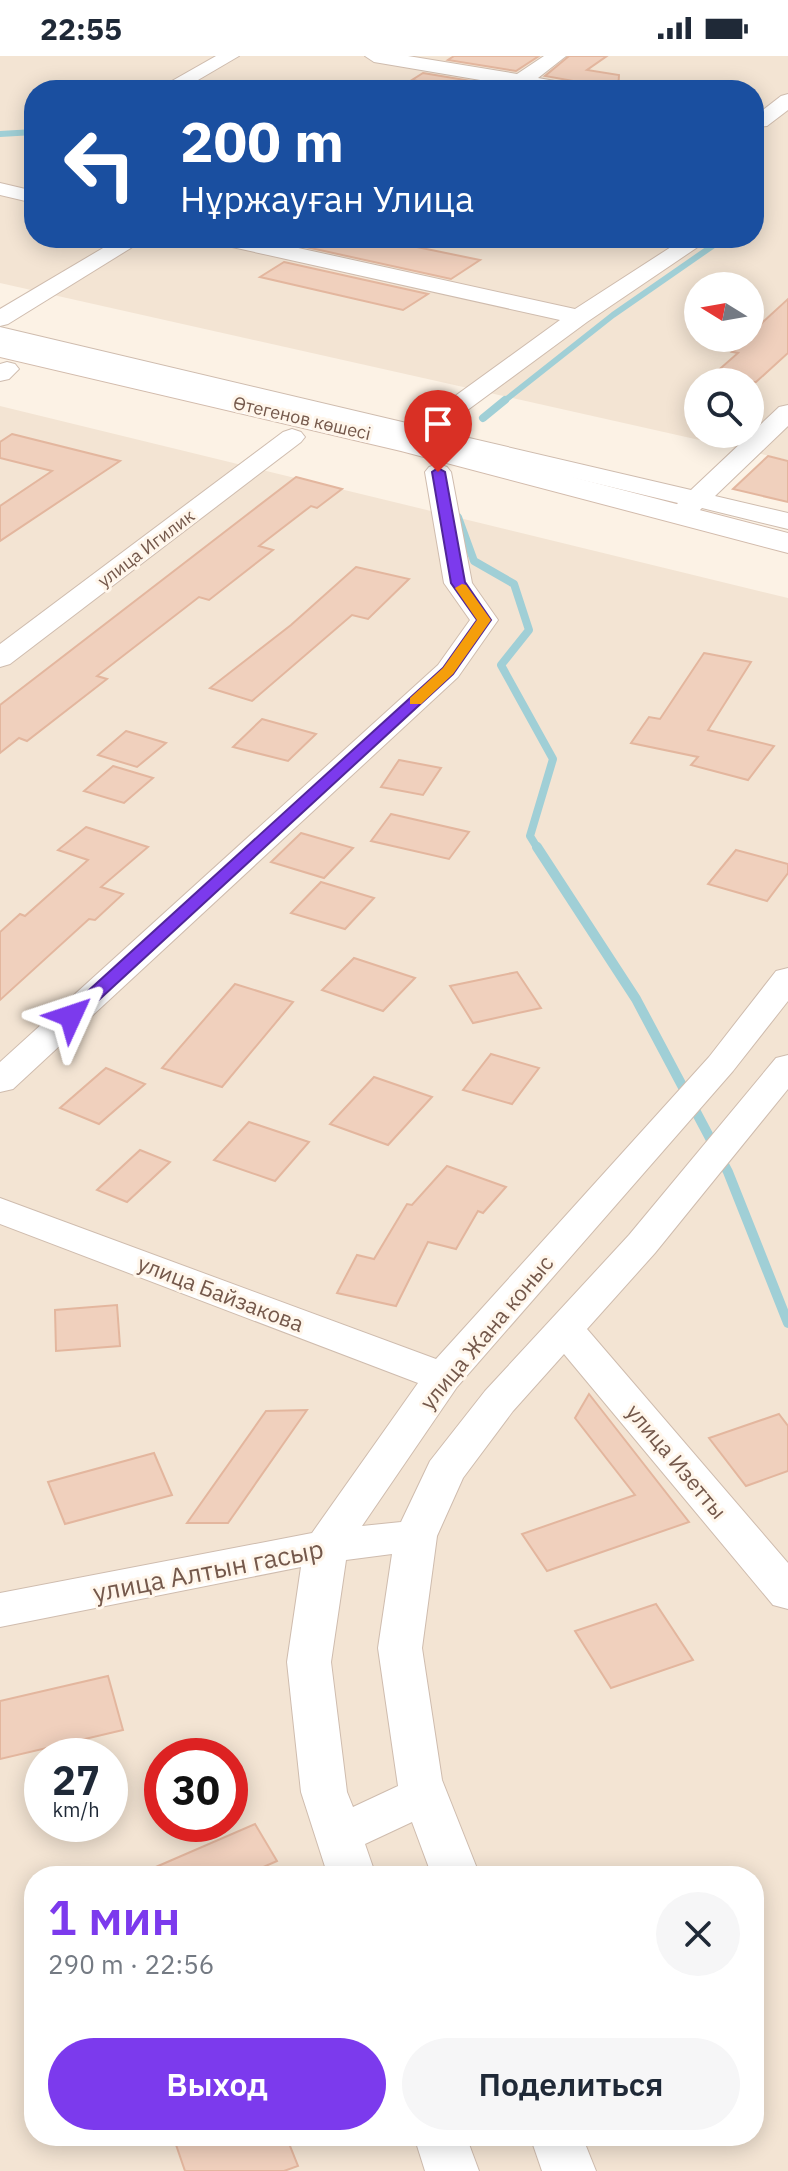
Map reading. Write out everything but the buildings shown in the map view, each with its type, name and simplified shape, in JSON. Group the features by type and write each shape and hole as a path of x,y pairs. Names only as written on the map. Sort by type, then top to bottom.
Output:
{"main road":[{"name":"Өтегенов көшесі","path":"2,365 413,438 688,509 788,543"},
{"name":"Өтегенов көшесі","path":"144,392 292,437 788,558"}],"street":[{"path":"185,80 230,56"},
{"path":"374,56 489,80"},
{"path":"521,80 557,56"},
{"path":"764,116 788,100"},
{"path":"764,122 788,127"},
{"path":"0,189 24,195"},
{"path":"0,319 119,248"},
{"path":"268,248 579,317"},
{"path":"0,334 413,438 579,317 685,248"},
{"path":"688,509 788,412"},
{"name":"улица Игилик","path":"0,658 292,437"},
{"path":"0,1081 448,671 484,620 458,583 438,472"},
{"path":"688,509 788,521"},
{"name":"улица Жана коныс","path":"425,1795 346,1856 324,1792 309,1662 326,1546 443,1377 721,1064 788,978"},
{"path":"452,1866 419,1780 400,1648 416,1536 445,1472 499,1401 642,1244 780,1078"},
{"name":"улица Байзакова","path":"0,1210 443,1377"},
{"name":"улица Изетты","path":"566,1330 788,1593"},
{"name":"улица Алтын гасыр","path":"0,1610 326,1546 416,1536"},
{"path":"443,2146 452,2171"},
{"path":"560,2146 569,2171"}],"shaded area":[{"path":"0,56 788,56 788,460 735,448 764,448 764,368 684,368 684,437 0,283"},
{"path":"0,406 788,598 788,2171 0,2171"}],"waterway":[{"path":"0,134 24,133"},
{"path":"503,402 613,315 710,248"},
{"path":"483,418 505,400"},
{"path":"458,517 474,561 514,584 529,630 501,665 553,759 530,836 538,849"},
{"path":"537,847 636,999 728,1172 788,1323"}],"slow traffic":[{"path":"416,701 448,671 484,620 462,588"}],"route":[{"path":"71,1016 448,671 484,620 458,583 438,472"}]}
